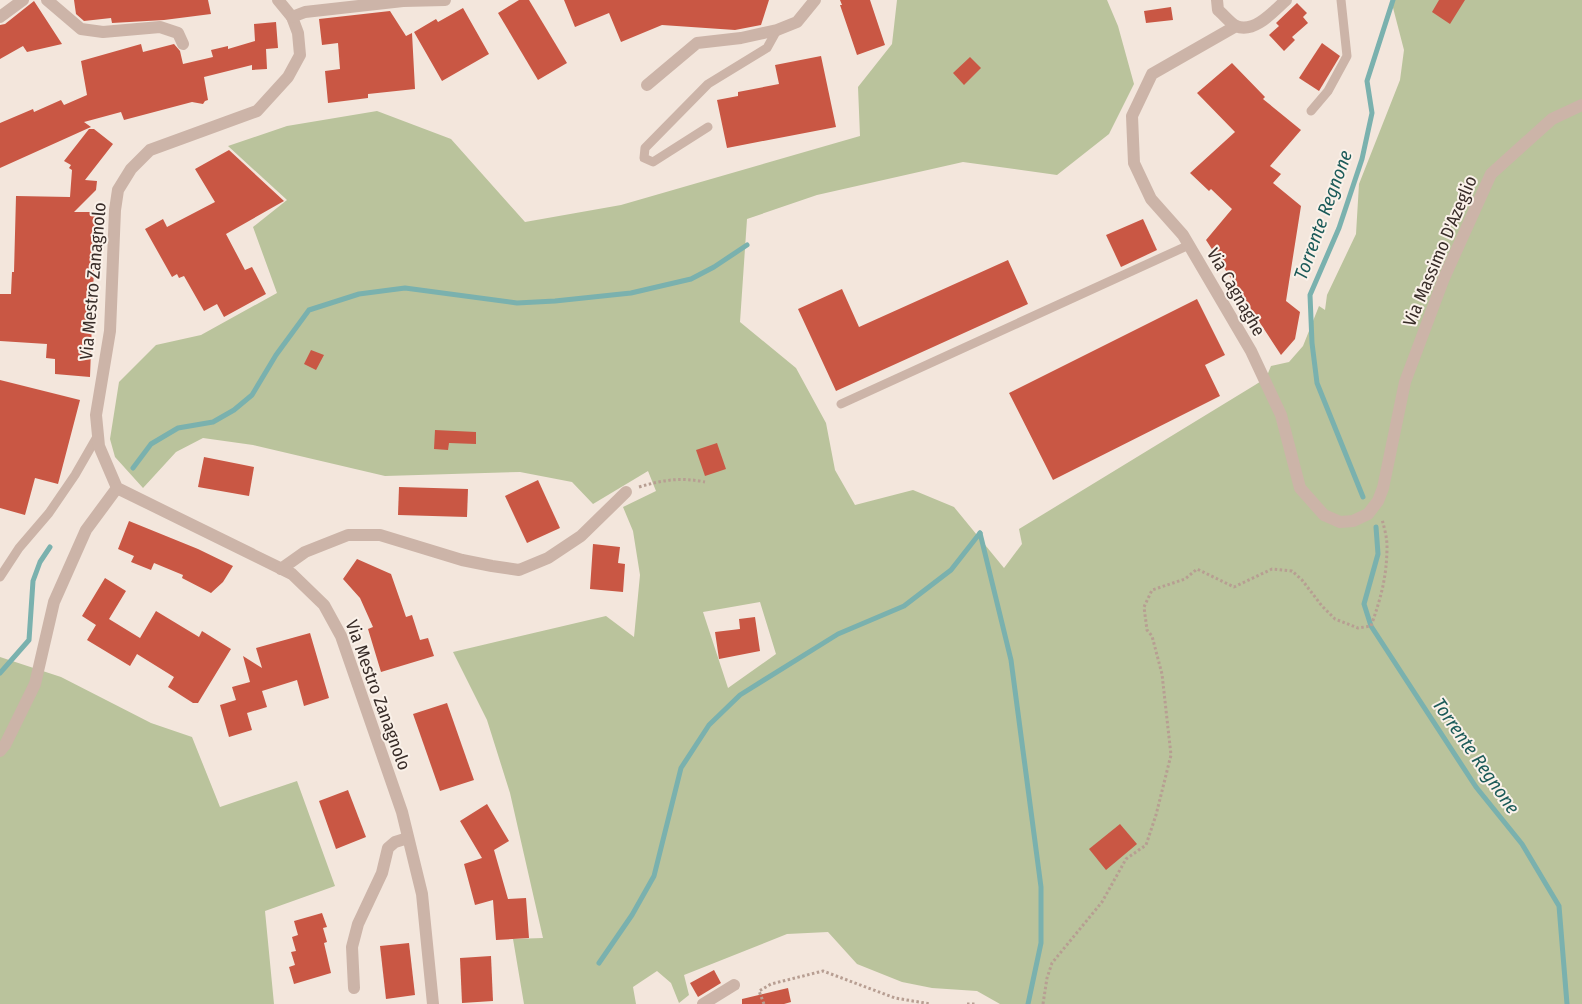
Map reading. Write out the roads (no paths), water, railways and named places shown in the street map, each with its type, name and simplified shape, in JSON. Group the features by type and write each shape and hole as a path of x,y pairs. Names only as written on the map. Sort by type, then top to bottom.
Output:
{"street":[{"path":"0,15 24,0"},
{"path":"47,0 81,29 103,32 160,27 178,33 183,44"},
{"name":"Via Mestro Zanagnolo","path":"278,0 292,17 298,33 300,55 288,77 257,111 150,150 131,169 118,190 115,210 110,331 96,415 99,446 117,488 292,574 324,605 341,636 402,812 422,894 432,1004"},
{"path":"292,17 305,12 403,1 445,0"},
{"path":"647,85 697,43 741,38 777,30 797,22 815,0"},
{"path":"1217,0 1218,10 1236,26"},
{"name":"Via Cagnaghe","path":"1286,0 1267,17 1250,26 1236,26 1152,74 1132,116 1134,163 1151,199 1183,235 1251,351 1280,415 1300,488 1324,515 1340,522 1353,521 1368,514 1383,488 1391,452"},
{"name":"Via Massimo D'Azeglio","path":"1391,452 1405,382 1444,278 1492,174 1552,119 1582,105"},
{"path":"0,751 5,745 35,684 54,602 86,530 117,488"},
{"path":"281,569 305,552 348,535 380,535 462,560 518,570 548,558 581,536 626,492"},
{"path":"354,988 352,947 358,924 382,873 388,848 395,842 408,838"},
{"path":"703,1004 734,984"}],"lane":[{"path":"1311,112 1328,91 1347,56 1341,0"},
{"path":"708,128 653,162 644,158 645,148 662,133 708,84 767,48 777,30"},
{"path":"841,404 1189,245"},
{"path":"0,577 19,548 49,513 75,475 98,435"}],"waterway":[{"name":"Torrente Regnone","path":"1363,497 1317,383 1312,343 1310,295 1339,228 1362,159 1372,113 1367,81 1393,0"},
{"path":"133,468 151,444 178,428 213,422 234,410 252,395 276,355 309,310 359,294 405,288 517,303 631,293 691,279 714,267 747,245"},
{"name":"Torrente Regnone","path":"1376,527 1378,554 1364,604 1371,626 1476,787 1522,844 1559,906 1567,1004"},
{"path":"980,533 1011,660 1041,887 1041,943 1028,1004"},
{"path":"599,963 632,915 654,876 681,768 709,725 740,695 838,634 904,606 951,570 980,533"},
{"path":"0,673 29,640 33,581 40,562 50,547"}]}
